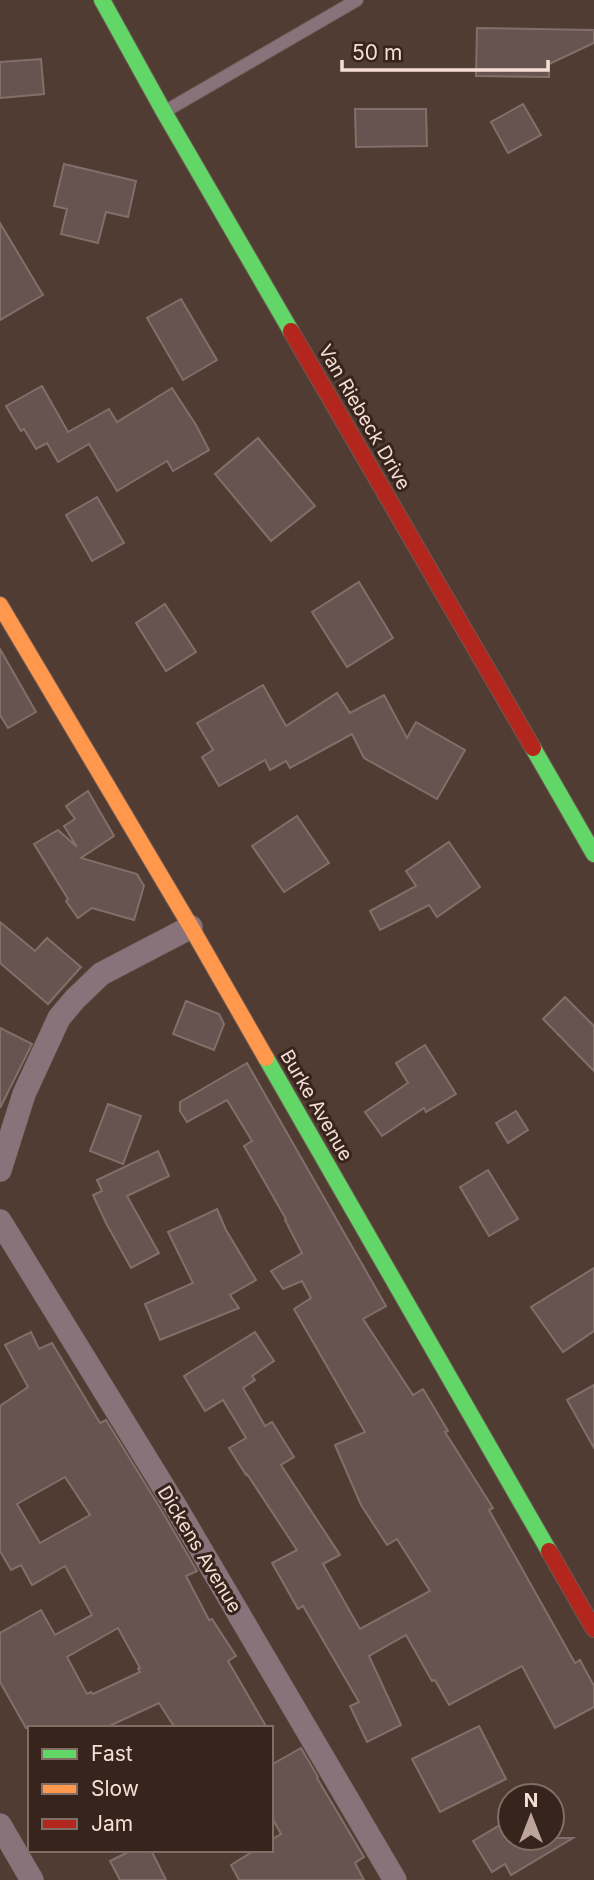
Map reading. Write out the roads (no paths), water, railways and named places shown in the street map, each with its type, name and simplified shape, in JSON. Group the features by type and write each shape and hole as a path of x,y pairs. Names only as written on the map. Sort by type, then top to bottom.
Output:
{"street":[{"name":"Van Riebeck Drive","path":"102,0 164,112 594,854"},
{"name":"Burke Avenue","path":"0,605 191,927 594,1629"},
{"path":"0,1170 24,1094 67,1008 101,974 191,927"},
{"name":"Dickens Avenue","path":"0,1221 174,1504 395,1880"},
{"path":"0,1825 32,1880"}],"lane":[{"path":"164,112 357,0"}]}
